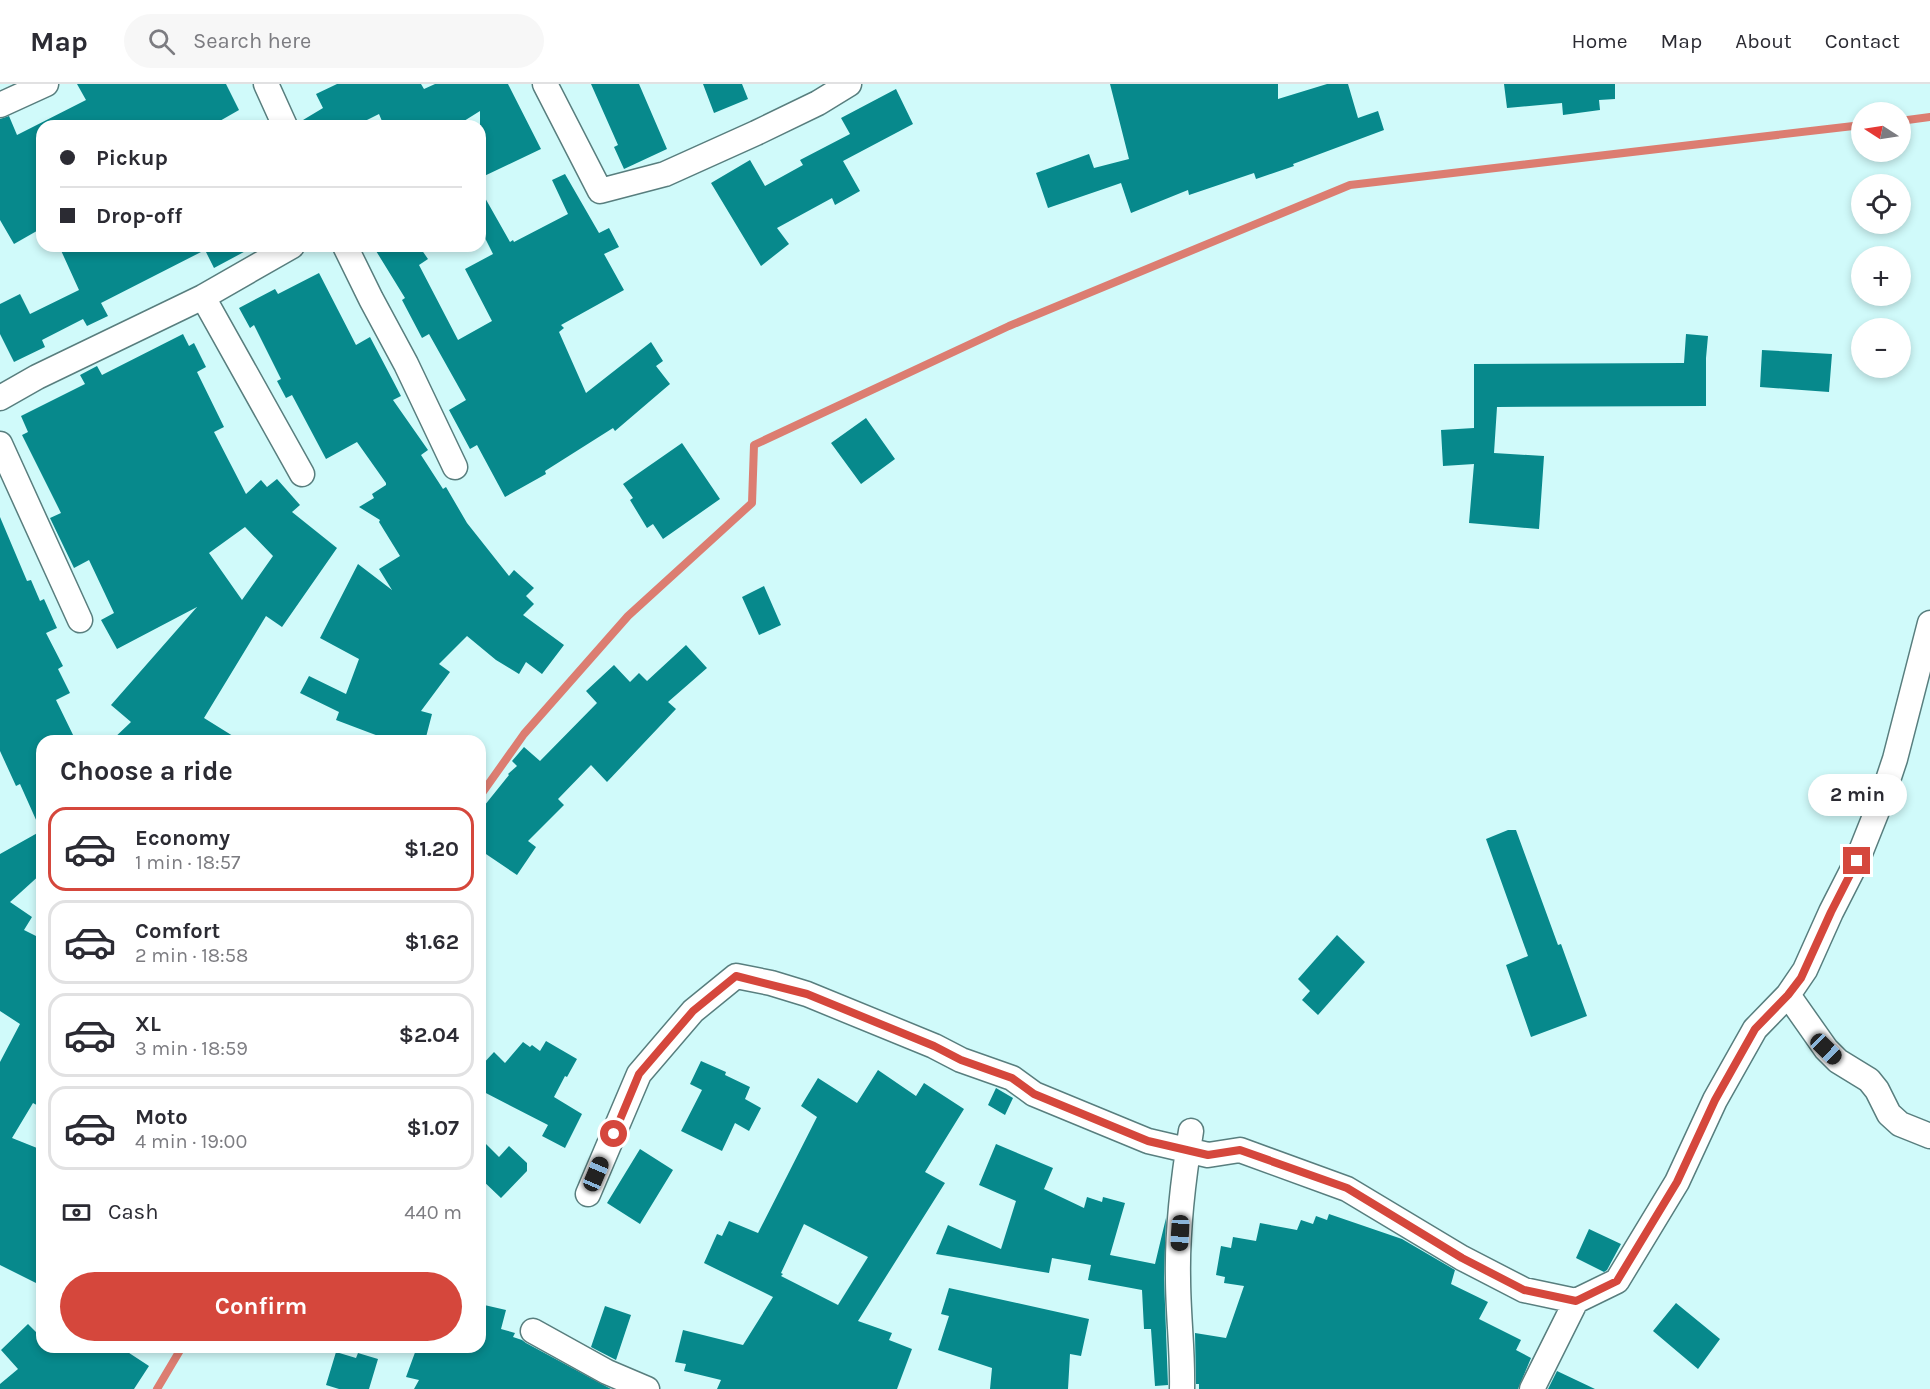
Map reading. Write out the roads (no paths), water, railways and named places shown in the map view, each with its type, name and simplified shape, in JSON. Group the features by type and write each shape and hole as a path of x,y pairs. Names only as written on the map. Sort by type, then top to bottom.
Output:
{"street":[{"path":"0,105 46,84"},
{"path":"545,84 600,191 665,174 818,103 849,84"},
{"path":"274,87 283,120"},
{"path":"0,398 37,377 203,297 282,252"},
{"path":"348,252 406,364 455,467"},
{"path":"203,297 302,474"},
{"path":"0,444 80,621"},
{"path":"1532,1389 1576,1301 1617,1281 1677,1182 1715,1100 1755,1029 1801,978 1857,861 1881,801 1895,759 1930,623"},
{"path":"588,1194 639,1074 693,1011 736,976 807,994 934,1046 961,1060 1012,1078 1034,1094 1148,1141 1189,1140 1208,1155 1240,1150 1347,1188 1462,1258 1524,1290 1576,1301"},
{"path":"1788,995 1826,1049 1838,1061 1869,1080 1877,1090 1889,1114 1900,1124 1930,1136"},
{"path":"1182,1389 1178,1277 1183,1188 1189,1140"},
{"path":"533,1331 603,1381 648,1389"}],"waterway":[{"path":"1911,120 1930,117"},
{"path":"486,788 524,734 628,616 752,503 754,445 1009,326 1350,185 1851,126"},
{"path":"157,1389 178,1353"}]}
